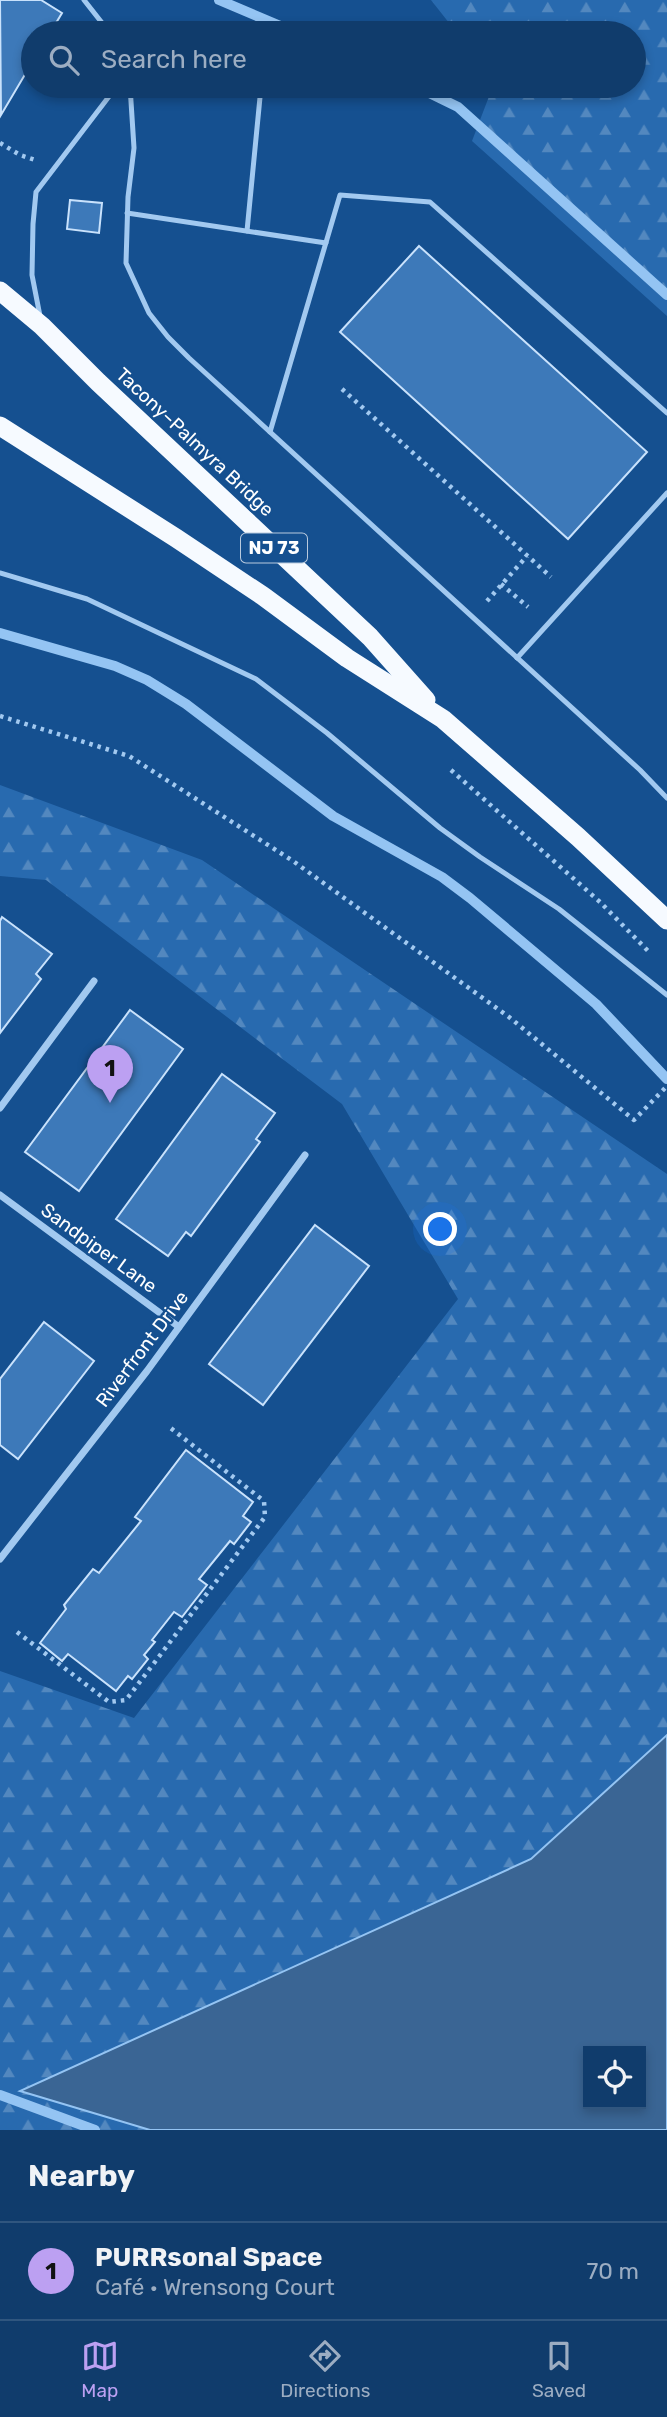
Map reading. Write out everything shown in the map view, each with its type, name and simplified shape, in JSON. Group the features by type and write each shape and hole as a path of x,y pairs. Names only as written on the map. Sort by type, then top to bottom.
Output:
{"highway":[{"name":"Tacony–Palmyra Bridge","path":"0,291 42,326 98,382 370,637 443,719 579,837 667,920"},
{"name":"Tacony–Palmyra Bridge","path":"0,426 176,538 347,658 443,719"}],"street":[{"path":"0,1108 94,981"},
{"name":"Riverfront Drive","path":"0,1559 179,1327 305,1155"},
{"name":"Sandpiper Lane","path":"0,1195 179,1327"}],"lane":[{"path":"84,0 101,21"},
{"path":"42,326 32,275 36,192 108,98"},
{"path":"131,98 134,148 127,213 126,262 149,313 168,337 640,770 667,798"},
{"path":"247,231 260,98"},
{"path":"271,432 340,195 430,202 667,414"},
{"path":"127,213 326,243"},
{"path":"517,658 667,493"},
{"path":"0,573 87,599 256,679 327,733 440,828 480,858 559,909 667,995"}],"path":[{"path":"0,143 20,155 55,168"},
{"path":"342,389 551,577"},
{"path":"487,601 527,556"},
{"path":"501,584 528,607"},
{"path":"0,716 130,756 293,861 509,1017 634,1120 667,1086"},
{"path":"451,770 600,902 657,960"},
{"path":"17,1632 109,1702 126,1700 265,1517 264,1501 168,1426"}],"green space":[{"path":"431,0 667,0 667,316 472,141 488,98 646,98 646,21 448,21"},
{"path":"0,785 202,860 667,1174 667,1735 531,1859 21,2091 150,2130 0,2130 0,1671 134,1718 458,1299 342,1104 46,880 0,876"}],"shaded area":[{"path":"667,1735 667,2130 150,2130 20,2091 531,1859"}],"building":[{"path":"0,0 41,0 62,13 57,21 21,21 21,81 1,115"},
{"path":"70,200 102,203 99,233 67,229"},
{"path":"419,246 647,452 568,539 340,332"},
{"path":"2,917 52,954 36,974 41,979 0,1033 0,921"},
{"path":"130,1010 183,1049 79,1191 25,1152"},
{"path":"222,1074 275,1113 256,1139 260,1142 191,1236 186,1232 168,1256 116,1219"},
{"path":"315,1225 369,1266 263,1405 209,1364"},
{"path":"44,1322 94,1361 18,1459 0,1445 0,1379"},
{"path":"186,1450 253,1502 243,1516 251,1522 234,1544 230,1541 199,1579 207,1585 182,1617 174,1612 152,1640 155,1642 144,1655 148,1659 132,1679 128,1676 116,1691 68,1654 62,1661 40,1643 66,1609 64,1605 93,1569 99,1573 141,1521 135,1517"}],"waterway":[{"path":"219,0 269,21"},
{"path":"440,98 458,107 667,295"},
{"path":"0,633 115,666 147,680 186,704 333,816 442,877 470,898 596,1004 667,1079"},
{"path":"0,2095 95,2130"}],"place":[{"name":"PURRsonal Space","path":"110,1103"}]}
